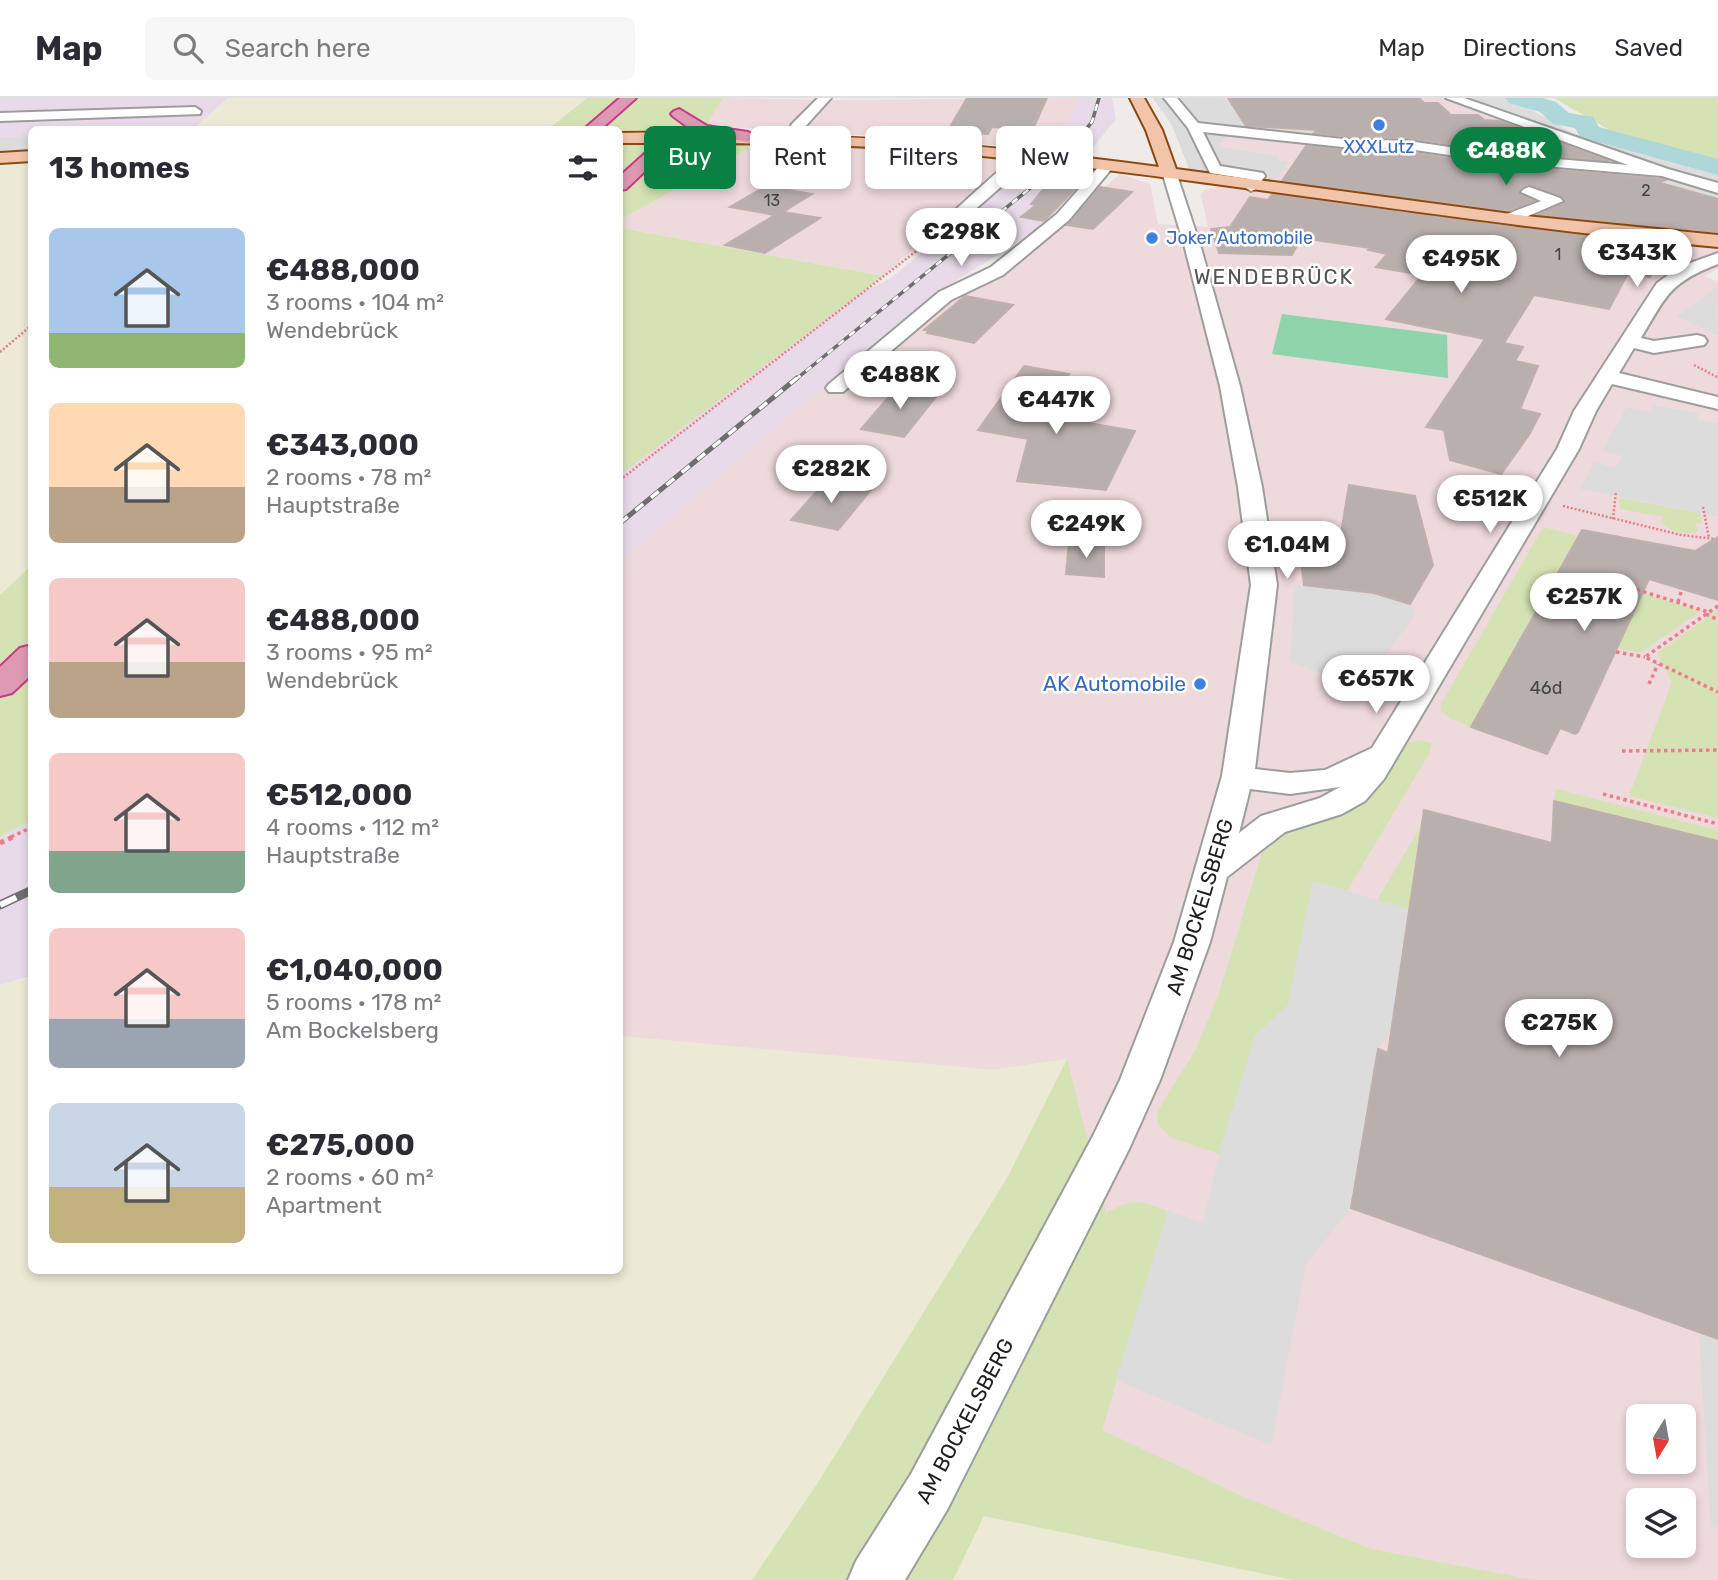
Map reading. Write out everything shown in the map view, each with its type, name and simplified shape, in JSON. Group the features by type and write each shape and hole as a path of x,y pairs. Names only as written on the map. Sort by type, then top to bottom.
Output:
{"highway":[{"path":"596,126 635,102"},
{"path":"621,126 635,102"},
{"path":"643,137 663,129 683,110 687,123 699,129 748,137"},
{"path":"623,182 644,163"},
{"path":"0,686 28,659"}],"main road":[{"path":"1137,98 1159,145 1173,186"},
{"path":"623,132 643,137"},
{"path":"736,137 748,137"},
{"path":"851,141 996,153"},
{"path":"1102,166 1136,159 1150,153 1159,145"},
{"path":"0,158 28,156"},
{"path":"1093,165 1173,186 1248,182 1717,246"}],"street":[{"path":"177,126 208,98"},
{"path":"798,126 825,98"},
{"path":"1170,98 1194,127 1215,170 1248,182"},
{"path":"1452,98 1662,172 1718,188"},
{"path":"0,117 195,111"},
{"path":"1194,127 1343,143 1408,145 1498,158 1662,172"},
{"path":"836,388 945,296 997,271 1063,217 1102,166"},
{"path":"957,217 996,184"},
{"name":"AM BOCKELSBERG","path":"875,1580 929,1493 1108,1149 1140,1080 1168,1012 1213,870 1238,776 1264,585 1250,487 1230,386 1173,186"},
{"path":"1508,219 1555,201 1529,192"},
{"path":"1213,870 1273,824 1331,806 1354,793 1373,772 1568,449 1585,411 1663,287 1717,246"},
{"path":"1628,341 1654,347 1698,341"},
{"path":"1606,376 1718,403"},
{"path":"1238,776 1283,783 1306,783 1333,778 1358,770 1387,745"}],"path":[{"path":"623,478 886,277 957,217"},
{"path":"0,352 28,328"},
{"path":"1614,519 1616,491"},
{"path":"1552,503 1681,535 1715,539"},
{"path":"1703,507 1709,538"},
{"path":"1592,576 1678,602 1708,613 1718,620"},
{"path":"1678,602 1682,589"},
{"path":"1645,657 1718,606"},
{"path":"1616,652 1645,657 1718,692"},
{"path":"1648,684 1658,664"},
{"path":"1622,751 1718,750"},
{"path":"1603,794 1718,824"},
{"path":"0,843 28,829"}],"shaded area":[{"path":"0,98 228,98 196,126 28,126 28,152 0,155"},
{"path":"228,98 587,98 551,126 196,126"},
{"path":"723,98 1080,98 1067,126 996,126 996,145 982,144 982,126 865,126 865,135 851,134 851,126 750,126 750,129 708,122"},
{"path":"1080,98 1112,98 1116,119 1093,147 1093,126 1067,126"},
{"path":"1153,98 1446,98 1620,160 1587,173 1397,146 1307,143 1275,192 1581,232 1718,245 1718,269 1705,276 1718,282 1718,1580 1294,1580 984,1516 1067,1059 993,1070 623,1036 623,559 763,438 944,288 984,285 1012,268 1120,174 1150,184 1158,224 1208,227 1201,195 1204,190 1234,187 1240,179 1190,171 1172,125"},
{"path":"1153,98 1220,98 1231,103 1248,129 1349,130 1359,142 1228,134 1218,147 1279,156 1277,161 1288,162 1273,183 1190,171 1172,125"},
{"path":"1446,98 1510,98 1573,133 1718,169 1718,245 1581,232 1275,192 1307,143 1397,146 1587,173"},
{"path":"28,136 28,152 0,155 0,138"},
{"path":"1423,143 1571,145 1617,161 1587,173 1432,152"},
{"path":"750,148 750,189 851,189 851,149 865,149 865,189 982,189 982,157 996,160 996,179 883,276 623,229 623,218 676,189 736,189 736,156"},
{"path":"28,162 28,569 0,595 0,165"},
{"path":"999,189 1067,189 1071,196 1068,211 944,288 763,438 623,559 623,473 849,299 891,278"},
{"path":"1717,287 1718,336 1677,316"},
{"path":"1652,405 1697,413 1699,420 1718,423 1718,516 1580,489 1595,462 1615,468 1622,456 1602,450 1627,407 1652,412"},
{"path":"1295,585 1377,593 1410,604 1416,613 1358,694 1326,683 1320,672 1290,662"},
{"path":"28,823 28,977 0,985 0,837"},
{"path":"1313,881 1409,909 1391,1032 1378,1049 1351,1208 1306,1264 1271,1445 1116,1380 1168,1211 1203,1223 1219,1154 1255,1036 1288,1005"},
{"path":"28,979 28,1274 623,1274 623,1036 993,1070 1067,1059 1007,1178 817,1484 752,1580 0,1580 0,985"},
{"path":"1699,1332 1718,1339 1718,1528 1711,1526"},
{"path":"984,1516 1294,1580 953,1580"}],"green space":[{"path":"587,98 723,98 708,122 714,126 644,126 644,189 676,189 623,218 623,126 552,126"},
{"path":"1554,98 1718,98 1718,161 1628,141"},
{"path":"736,139 750,148 736,156"},
{"path":"623,229 883,276 623,473"},
{"path":"1282,314 1447,335 1448,378 1272,354"},
{"path":"1619,498 1700,513 1702,524 1695,523 1698,530 1693,532 1679,533 1662,523 1663,517 1620,509"},
{"path":"1543,527 1578,536 1560,568 1701,611 1640,653 1617,648 1634,610 1550,584 1471,727 1451,719 1442,711 1441,704"},
{"path":"28,569 28,823 0,837 0,595"},
{"path":"1718,610 1718,818 1629,796 1672,682 1657,653"},
{"path":"1417,740 1432,743 1429,754 1347,891 1313,881 1288,1005 1255,1036 1219,1154 1170,1137 1158,1124 1157,1112 1196,1049 1219,993 1264,846 1404,744"},
{"path":"1556,789 1718,830 1718,841 1554,801"},
{"path":"1421,826 1409,909 1377,900"},
{"path":"1067,1059 1106,1213 1136,1202 1168,1211 1102,1430 1246,1498 1371,1549 1534,1580 1294,1580 984,1516 953,1580 752,1580 817,1484 1007,1178"}],"building":[{"path":"967,98 1047,98 1034,126 996,126 992,127 988,134 982,134 982,126 951,126"},
{"name":"XXXLutz","path":"1228,98 1419,98 1424,103 1438,103 1451,115 1478,115 1484,120 1500,121 1609,161 1498,151 1408,138 1343,136 1314,133 1317,130 1246,126"},
{"path":"1306,146 1408,152 1498,165 1667,180 1657,182 1718,199 1718,232 1538,215 1566,201 1561,196 1530,185 1522,187 1518,192 1534,201 1508,211 1282,181"},
{"path":"1100,187 1132,192 1093,229 1067,225"},
{"path":"761,189 783,189 812,194 783,212 820,218 765,253 725,245 775,215 730,207"},
{"path":"1044,189 1075,189 1044,221 1021,217 1036,205 1031,204"},
{"path":"1272,194 1526,229 1688,247 1660,259 1650,277 1628,273 1609,309 1534,295 1504,343 1523,347 1515,361 1538,366 1520,409 1540,414 1529,435 1501,474 1450,460 1444,430 1426,427 1485,339 1386,319 1422,275 1376,267 1387,254 1368,250 1370,248 1301,238 1292,255 1219,253 1211,229 1230,227 1250,197 1268,200"},
{"path":"965,296 1013,305 974,343 927,333 929,331 924,330"},
{"path":"1024,366 1069,374 1042,415 1135,431 1106,490 1017,481 1028,439 978,430"},
{"path":"898,386 939,393 904,437 861,429"},
{"path":"826,481 871,490 838,530 791,520"},
{"path":"1349,485 1415,496 1433,565 1410,604 1374,593 1304,585 1300,553 1332,556 1331,544 1339,545"},
{"path":"1582,530 1695,551 1718,537 1718,600 1649,579 1578,732 1575,734 1560,728 1547,754 1471,727"},
{"path":"1069,542 1104,545 1104,577 1066,574"},
{"path":"1554,801 1718,841 1718,1339 1351,1208 1378,1049 1388,1053 1424,810 1552,843"}],"waterway":[{"path":"1517,98 1548,107 1562,119 1584,122 1589,132 1718,167"}],"railway":[{"path":"795,380 1050,172 1092,122 1099,98"},
{"path":"623,521 797,378"},
{"path":"0,905 28,892"}],"place":[{"name":"XXXLutz","path":"1379,125"},
{"name":"Joker Automobile","path":"1152,238"},
{"name":"AK Automobile","path":"1200,684"}],"district":[{"name":"WENDEBRÜCK","path":"1274,277"}]}
